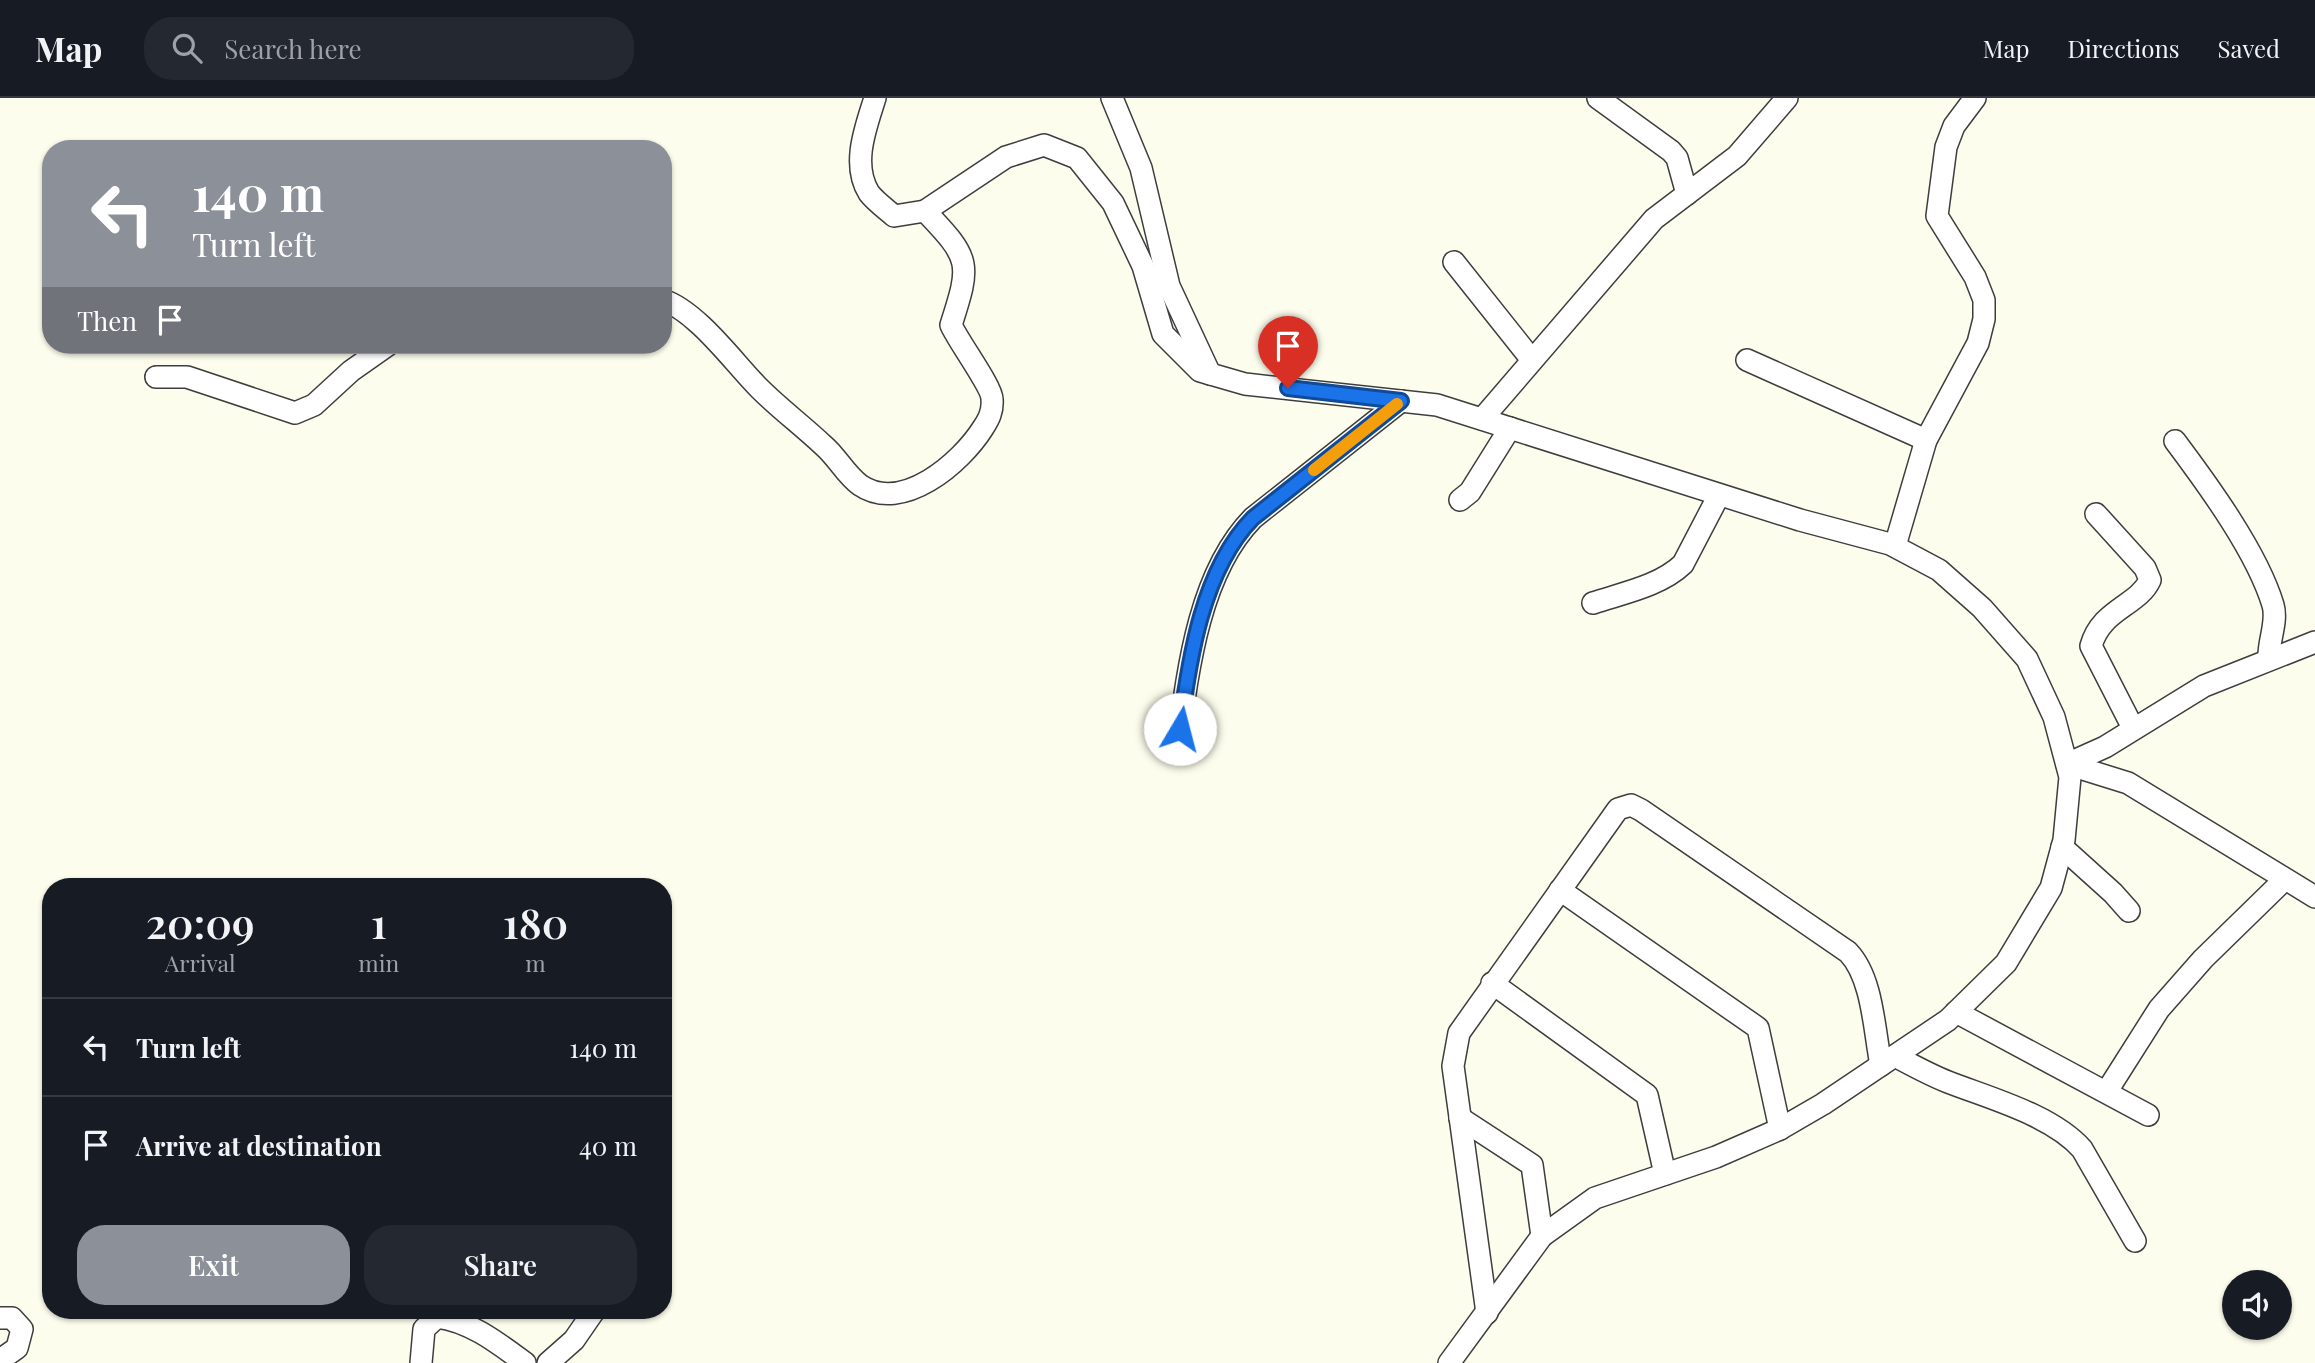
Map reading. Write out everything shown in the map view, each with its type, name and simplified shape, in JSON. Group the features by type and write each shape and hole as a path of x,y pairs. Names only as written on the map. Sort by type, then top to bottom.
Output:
{"street":[{"path":"876,98 863,135 860,164 869,193 894,216 925,211 1006,157 1044,145 1077,158 1113,203 1143,266 1163,334 1200,371 1245,384 1437,405 1719,495 1895,546 1939,570 1982,608 2027,659 2054,717 2070,777 2062,847 2051,888 2006,963 1956,1012 1888,1061 1780,1129 1716,1157 1595,1198 1542,1236 1449,1363"},
{"path":"1112,98 1141,168 1170,286 1210,374"},
{"path":"1598,98 1671,151 1676,158 1687,194"},
{"path":"1482,419 1654,219 1737,156 1787,98"},
{"path":"1895,546 1926,440 1978,343 1984,319 1984,300 1975,277 1937,216 1946,147 1954,126 1975,98"},
{"path":"672,303 710,337 761,390 826,447 860,485 889,495 910,490 943,472 981,432 991,415 993,396 951,325 965,283 964,257 925,211"},
{"path":"1454,262 1532,360"},
{"path":"156,377 187,377 295,413 314,405 351,371 375,354"},
{"path":"1747,360 1926,440"},
{"path":"1177,753 1190,657 1220,565 1234,537 1253,518 1401,401"},
{"path":"1460,499 1470,492 1510,428"},
{"path":"2175,441 2207,483 2251,558 2273,606 2269,658"},
{"path":"1593,603 1641,587 1675,571 1683,564 1719,495"},
{"path":"2096,514 2145,568 2150,580 2145,589 2116,609 2100,626 2091,646 2133,728"},
{"path":"2067,764 2105,747 2204,686 2315,642"},
{"path":"2067,764 2128,783 2315,897"},
{"path":"1488,1313 1453,1066 1454,1047 1459,1034 1492,984 1618,809 1631,805 1641,810 1848,952 1859,963 1888,1061"},
{"path":"2062,847 2113,892 2129,911"},
{"path":"2106,1091 2160,1009 2203,959 2284,880"},
{"path":"1560,890 1758,1028 1780,1129"},
{"path":"1492,984 1647,1095 1665,1174"},
{"path":"1956,1012 2148,1115"},
{"path":"1888,1061 2004,1102 2072,1138 2082,1149 2135,1241"},
{"path":"1460,1118 1532,1165 1542,1236"},
{"path":"0,1318 12,1318 22,1329 17,1348 0,1360"},
{"path":"421,1363 424,1329 435,1319"},
{"path":"456,1319 480,1332 524,1363"},
{"path":"479,1319 480,1332"},
{"path":"548,1363 574,1340 588,1319"}],"slow traffic":[{"path":"1314,470 1397,404"}],"route":[{"path":"1180,729 1190,657 1220,565 1234,537 1253,518 1401,401 1288,388"}]}
